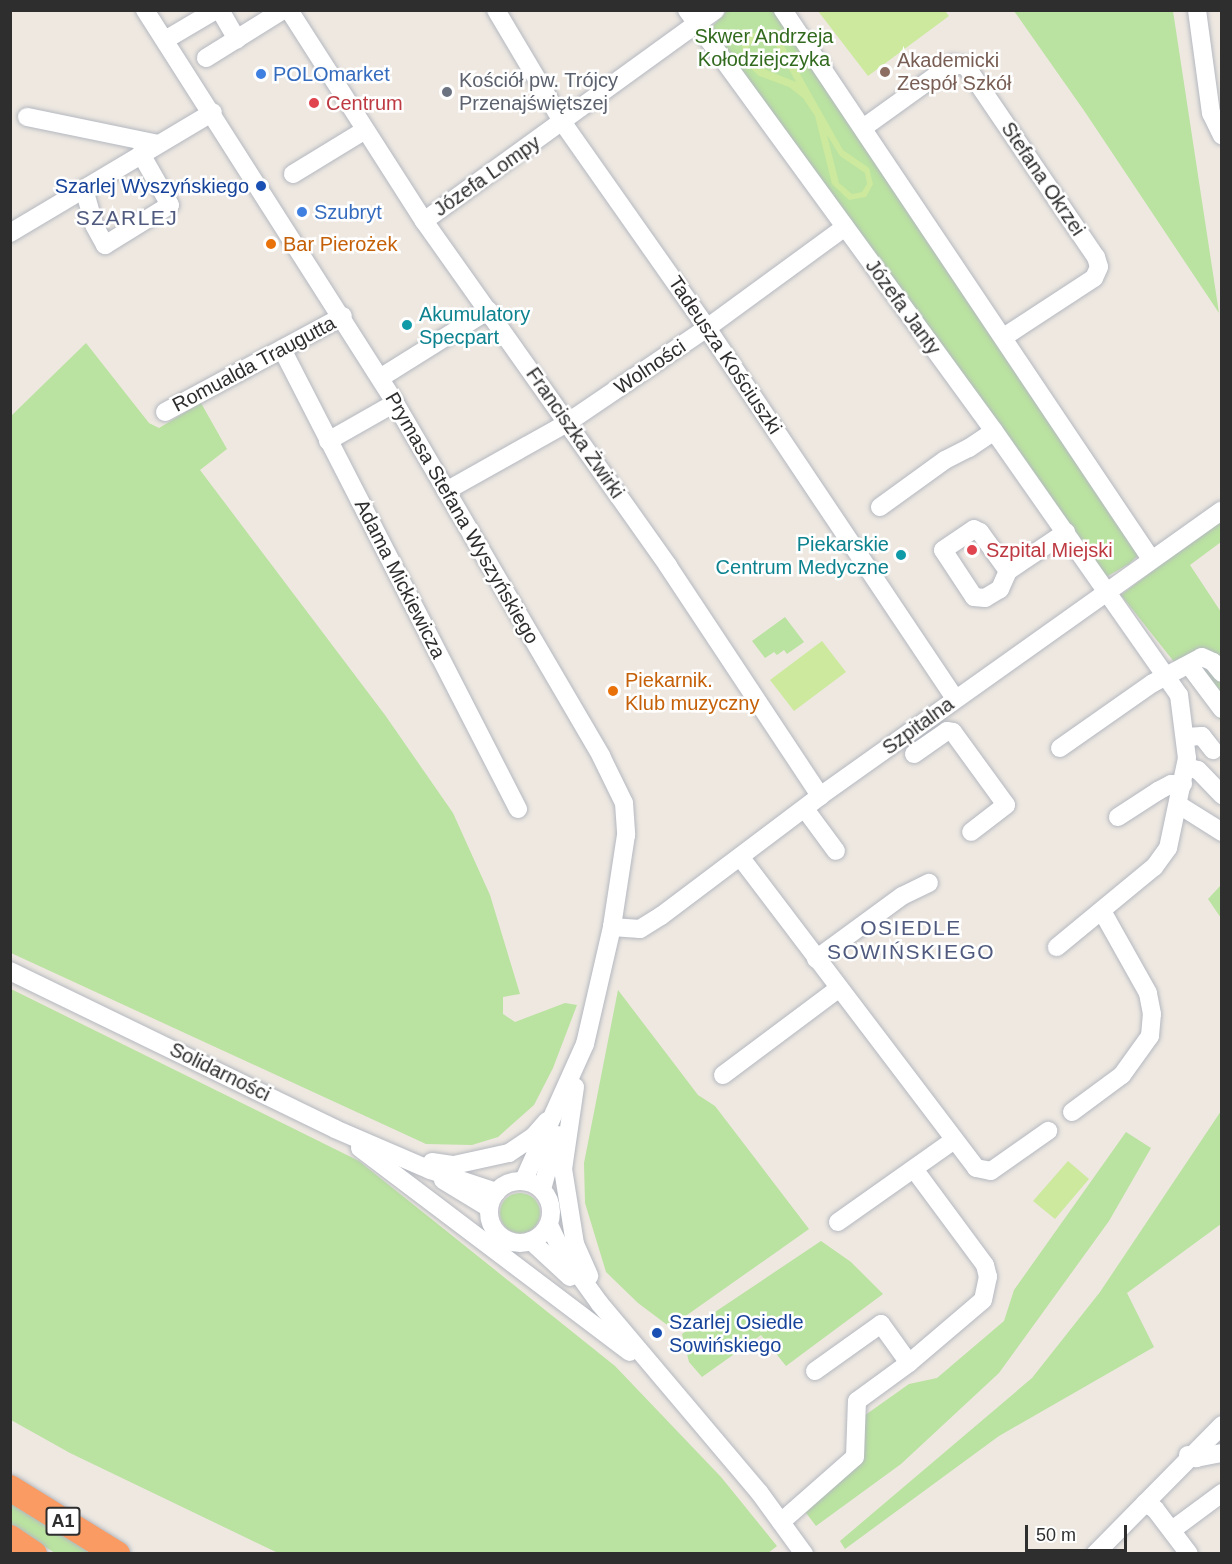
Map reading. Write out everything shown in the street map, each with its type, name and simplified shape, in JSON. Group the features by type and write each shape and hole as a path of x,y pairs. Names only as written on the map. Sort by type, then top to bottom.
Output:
{"highway":[{"name":"A1","path":"10,1488 117,1554"},
{"name":"A1","path":"10,1538 34,1554"}],"street":[{"name":"Prymasa Stefana Wyszyńskiego","path":"145,10 213,112 380,378 601,756 624,803 626,835 612,927 577,1067 542,1188"},
{"path":"165,40 218,10 237,39"},
{"path":"206,58 283,10"},
{"name":"Franciszka Żwirki","path":"289,10 424,221 668,566 820,796"},
{"name":"Tadeusza Kościuszki","path":"496,10 563,123 707,328 956,698"},
{"name":"Józefa Lompy","path":"424,221 563,123 691,17 716,10"},
{"path":"783,10 1151,559"},
{"path":"1197,10 1211,113 1221,136"},
{"name":"Józefa Janty","path":"691,17 1066,532 1167,676 1182,704 1185,775 1179,805 1162,857 1102,911 1057,947"},
{"name":"Stefana Okrzei","path":"863,128 952,64 966,66 1090,248 1099,267 1094,278 1004,337"},
{"path":"10,233 213,112"},
{"path":"27,117 158,144"},
{"path":"293,174 365,130"},
{"path":"84,189 94,225 105,245 170,205 141,154"},
{"name":"Wolności","path":"446,491 567,423 707,328 845,227"},
{"path":"380,378 489,310"},
{"name":"Romualda Traugutta","path":"165,412 342,316"},
{"name":"Adama Mickiewicza","path":"282,349 518,809"},
{"path":"328,441 395,403"},
{"path":"880,507 945,459 969,448 993,430"},
{"name":"Szpitalna","path":"612,927 630,931 648,925 741,858 820,796 1221,510"},
{"path":"1008,572 1066,532"},
{"path":"1060,748 1167,676 1202,657 1213,662 1221,673"},
{"path":"1189,665 1221,709"},
{"path":"929,718 941,735"},
{"path":"914,754 941,735 953,732 1004,801 1003,809 971,832"},
{"path":"1185,736 1202,736 1213,750"},
{"path":"1118,817 1185,775 1198,770 1221,795"},
{"path":"1179,805 1221,832"},
{"path":"805,809 836,851"},
{"path":"741,858 953,1141 976,1168 984,1172 1048,1131"},
{"path":"816,959 902,896 929,883"},
{"path":"1072,1112 1122,1075 1150,1036 1152,1014 1148,993 1102,911"},
{"name":"Solidarności","path":"10,971 335,1129 492,1200"},
{"path":"723,1075 838,989"},
{"name":"Prymasa Stefana Wyszyńskiego","path":"524,1180 577,1067"},
{"path":"371,1144 454,1165 509,1153 534,1136 547,1120 577,1067"},
{"path":"577,1067 563,1169 575,1244 600,1304"},
{"path":"335,1129 664,1380"},
{"path":"838,1221 953,1141"},
{"path":"781,1522 855,1458 857,1401 909,1363 983,1300 988,1277 985,1265 915,1169"},
{"path":"549,1225 531,1241 521,1243 501,1237 494,1229 492,1200 511,1182 524,1180 542,1188 551,1205 549,1225 556,1244 600,1304 781,1522 804,1554"},
{"path":"531,1241 600,1304"},
{"path":"815,1371 881,1324 909,1363"},
{"path":"1095,1554 1188,1455 1221,1425"},
{"path":"1188,1455 1196,1458 1221,1454"},
{"path":"1172,1530 1221,1493"},
{"path":"1145,1503 1172,1530 1189,1554"}],"green space":[{"name":"Skwer Andrzeja Kołodziejczyka","path":"727,11 781,11 1143,551 1129,564 1106,577 709,30"},
{"path":"818,11 945,11 949,16 868,76"},
{"path":"1014,11 1173,11 1219,313 1085,112"},
{"path":"760,31 783,44 843,150 869,168 873,184 866,197 849,200 832,184 815,116 803,98 789,87 759,76 744,62 742,44 748,35","holes":["756,38 775,44 796,82 754,65 748,48","827,135 840,156 865,173 867,184 862,192 852,194 839,183"]},
{"path":"86,343 149,423 159,428 201,403 227,449 200,470 385,715 453,813 490,895 520,994 503,997 503,1014 515,1022 565,1003 577,1005 553,1068 534,1105 498,1137 472,1145 426,1144 11,953 11,416"},
{"path":"1221,519 1221,542 1190,565 1221,612 1221,721 1121,595"},
{"path":"785,617 804,642 787,654 784,650 777,655 774,652 765,658 752,641"},
{"path":"822,641 846,672 794,711 770,680"},
{"path":"1221,885 1221,918 1208,899"},
{"path":"11,989 359,1161 615,1366 721,1477 777,1546 767,1554 278,1553 70,1453 11,1420"},
{"path":"618,990 698,1095 715,1106 809,1229 670,1327 638,1303 606,1272 585,1203 584,1163"},
{"path":"1221,1111 1221,1224 1127,1293 1154,1347 999,1436 845,1549 840,1541 1032,1378 1100,1292"},
{"path":"1126,1132 1151,1148 1109,1221 999,1373 901,1464 816,1526 803,1509 860,1459 861,1418 909,1384 937,1378 1004,1321 1014,1290"},
{"path":"1068,1161 1089,1179 1055,1219 1033,1201"},
{"path":"520,1193 528,1194 534,1199 539,1205 539,1221 534,1227 528,1232 520,1233 512,1232 506,1227 501,1221 500,1213 501,1205 506,1199 512,1194"},
{"path":"821,1241 851,1262 883,1294 786,1366 761,1335 702,1377 689,1362 682,1334"},
{"path":"10,1499 99,1553 55,1553 11,1526"}],"place":[{"name":"Akademicki Zespół Szkół","path":"885,72"},
{"name":"POLOmarket","path":"261,74"},
{"name":"Kościół pw. Trójcy Przenajświętszej","path":"447,92"},
{"name":"Centrum","path":"314,103"},
{"name":"Szarlej Wyszyńskiego","path":"261,186"},
{"name":"Szubryt","path":"302,212"},
{"name":"Bar Pierożek","path":"271,244"},
{"name":"Akumulatory Specpart","path":"407,325"},
{"name":"Szpital Miejski","path":"972,550"},
{"name":"Piekarskie Centrum Medyczne","path":"901,555"},
{"name":"Piekarnik. Klub muzyczny","path":"613,691"},
{"name":"Szarlej Osiedle Sowińskiego","path":"657,1333"}],"district":[{"name":"SZARLEJ","path":"127,218"},
{"name":"OSIEDLE SOWIŃSKIEGO","path":"911,940"}]}
